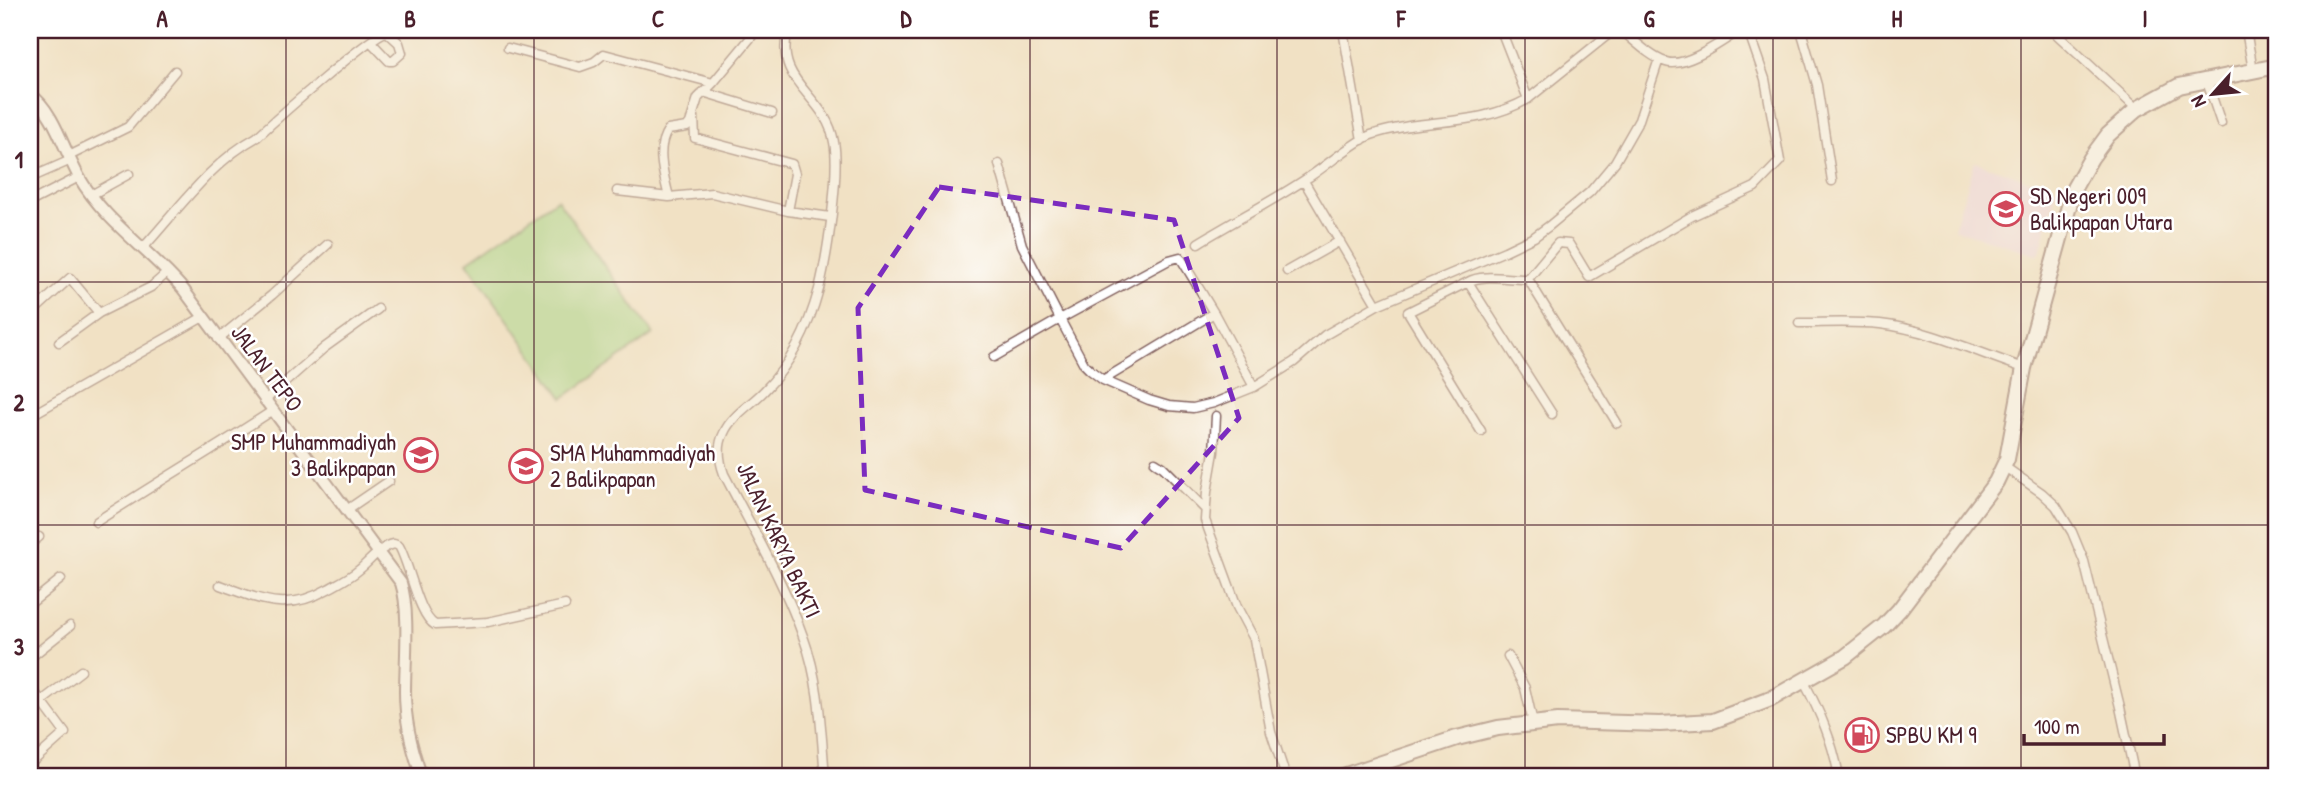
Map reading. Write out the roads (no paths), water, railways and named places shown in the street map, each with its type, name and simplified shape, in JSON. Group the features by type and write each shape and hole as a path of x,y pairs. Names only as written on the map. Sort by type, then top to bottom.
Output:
{"highway":[{"path":"1349,776 1457,738 1534,723 1660,724 1713,721 1771,699 1845,657 1870,639 1899,610 2005,467 2024,368 2074,188 2108,135 2137,109 2179,86 2277,66"}],"street":[{"path":"757,30 698,98 694,116 695,138 792,164 795,174 788,211"},
{"name":"JALAN KARYA BAKTI","path":"788,30 784,44 787,65 823,114 834,140 835,164 830,217 818,291 802,335 775,379 728,424 721,439 719,455 724,474 804,639 812,665 818,703 825,777"},
{"path":"1343,30 1362,140"},
{"path":"1501,30 1528,99"},
{"path":"1198,243 1304,181 1371,135 1489,116 1528,99 1614,30"},
{"path":"1621,30 1659,60 1668,63 1680,62 1707,50 1740,30"},
{"path":"1481,431 1408,312 1468,282 1484,277 1528,279 1558,243 1569,244 1589,277 1692,216 1755,187 1780,161 1765,79 1748,30"},
{"path":"1801,30 1817,85 1832,181"},
{"path":"2052,30 2137,109"},
{"path":"2245,30 2253,70"},
{"path":"143,248 199,185 243,144 257,137 283,112 371,42"},
{"path":"508,48 580,67 594,62 604,54 713,83"},
{"path":"999,164 1022,245 1084,364 1103,380 1149,400 1181,408 1193,408 1214,403 1254,387 1294,362 1325,335 1377,305 1534,237 1601,181 1630,137 1659,60"},
{"path":"30,178 128,127 174,71"},
{"path":"2206,79 2221,123"},
{"path":"703,92 772,113"},
{"name":"JALAN TEPO","path":"30,94 43,106 91,195 111,219 168,272 393,570 404,591 405,695 411,740 422,777"},
{"path":"668,197 662,157 665,134 673,128 687,127 694,116"},
{"path":"91,195 129,174"},
{"path":"30,202 79,177"},
{"path":"1304,181 1377,305"},
{"path":"617,191 668,197 712,193 788,211 830,217"},
{"path":"1287,271 1340,241"},
{"path":"218,339 328,244"},
{"path":"994,357 1060,319 1180,257 1254,387"},
{"path":"59,342 99,313 151,287 168,272"},
{"path":"36,309 70,278 99,313"},
{"path":"1528,279 1617,423"},
{"path":"1468,282 1552,414"},
{"path":"264,401 340,336 378,309"},
{"path":"1103,380 1214,313"},
{"path":"30,416 203,317"},
{"path":"1799,323 1878,323 1893,326 1935,335 2024,368"},
{"path":"96,522 147,487 272,411"},
{"path":"1216,416 1214,452 1205,509 1208,531 1237,607 1255,645 1269,724 1286,777"},
{"path":"1156,463 1205,509"},
{"path":"2005,467 2042,492 2056,506 2072,532 2084,561 2120,707 2134,777"},
{"path":"348,509 389,481"},
{"path":"30,544 39,537"},
{"path":"219,585 275,603 303,602 350,577 379,551 390,545 399,546 425,614 435,625 488,622 565,605"},
{"path":"30,604 61,579"},
{"path":"30,658 70,626"},
{"path":"1508,656 1525,688 1534,723"},
{"path":"30,710 81,671"},
{"path":"1803,680 1828,733 1839,777"},
{"path":"30,686 65,733 30,764"}],"place":[{"name":"SD Negeri 009 Balikpapan Utara","path":"2006,209"},
{"name":"SMP Muhammadiyah 3 Balikpapan","path":"421,455"},
{"name":"SMA Muhammadiyah 2 Balikpapan","path":"526,466"},
{"name":"SPBU KM 9","path":"1862,735"}]}
